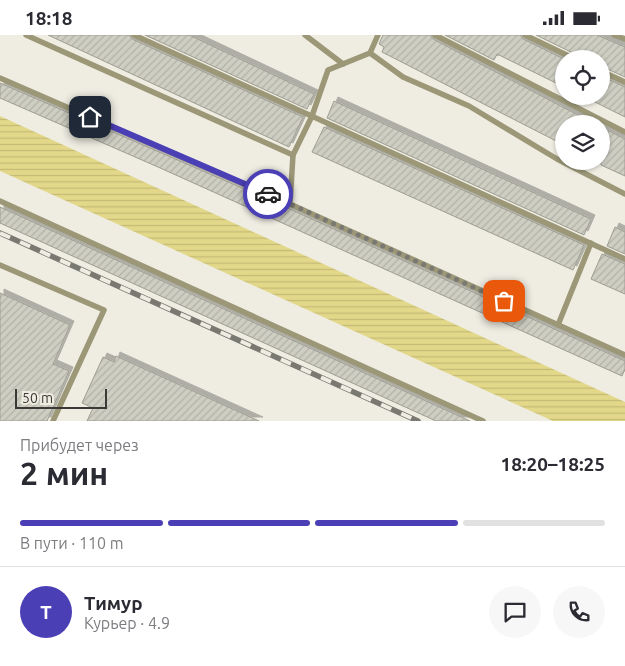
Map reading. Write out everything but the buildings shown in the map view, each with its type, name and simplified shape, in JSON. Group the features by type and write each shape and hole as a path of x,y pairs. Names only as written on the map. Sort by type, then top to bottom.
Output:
{"lane":[{"path":"26,35 293,155"},
{"path":"134,35 625,259"},
{"path":"305,35 343,64"},
{"path":"290,203 293,155 312,116 328,70 370,53 378,35"},
{"path":"435,35 625,132"},
{"path":"525,35 556,50"},
{"path":"614,35 625,39"},
{"path":"370,53 403,77 469,106 557,159 625,194"},
{"path":"610,75 625,82"},
{"path":"0,78 290,203 625,355"},
{"path":"0,201 483,421"},
{"path":"558,325 591,243"},
{"path":"0,265 104,310 53,421"}],"shaded area":[{"path":"0,116 625,402 625,421 553,421 0,171"}],"railway":[{"path":"0,233 418,421"}],"way so far":[{"path":"268,194 504,301"}],"route":[{"path":"90,117 268,194"}]}
